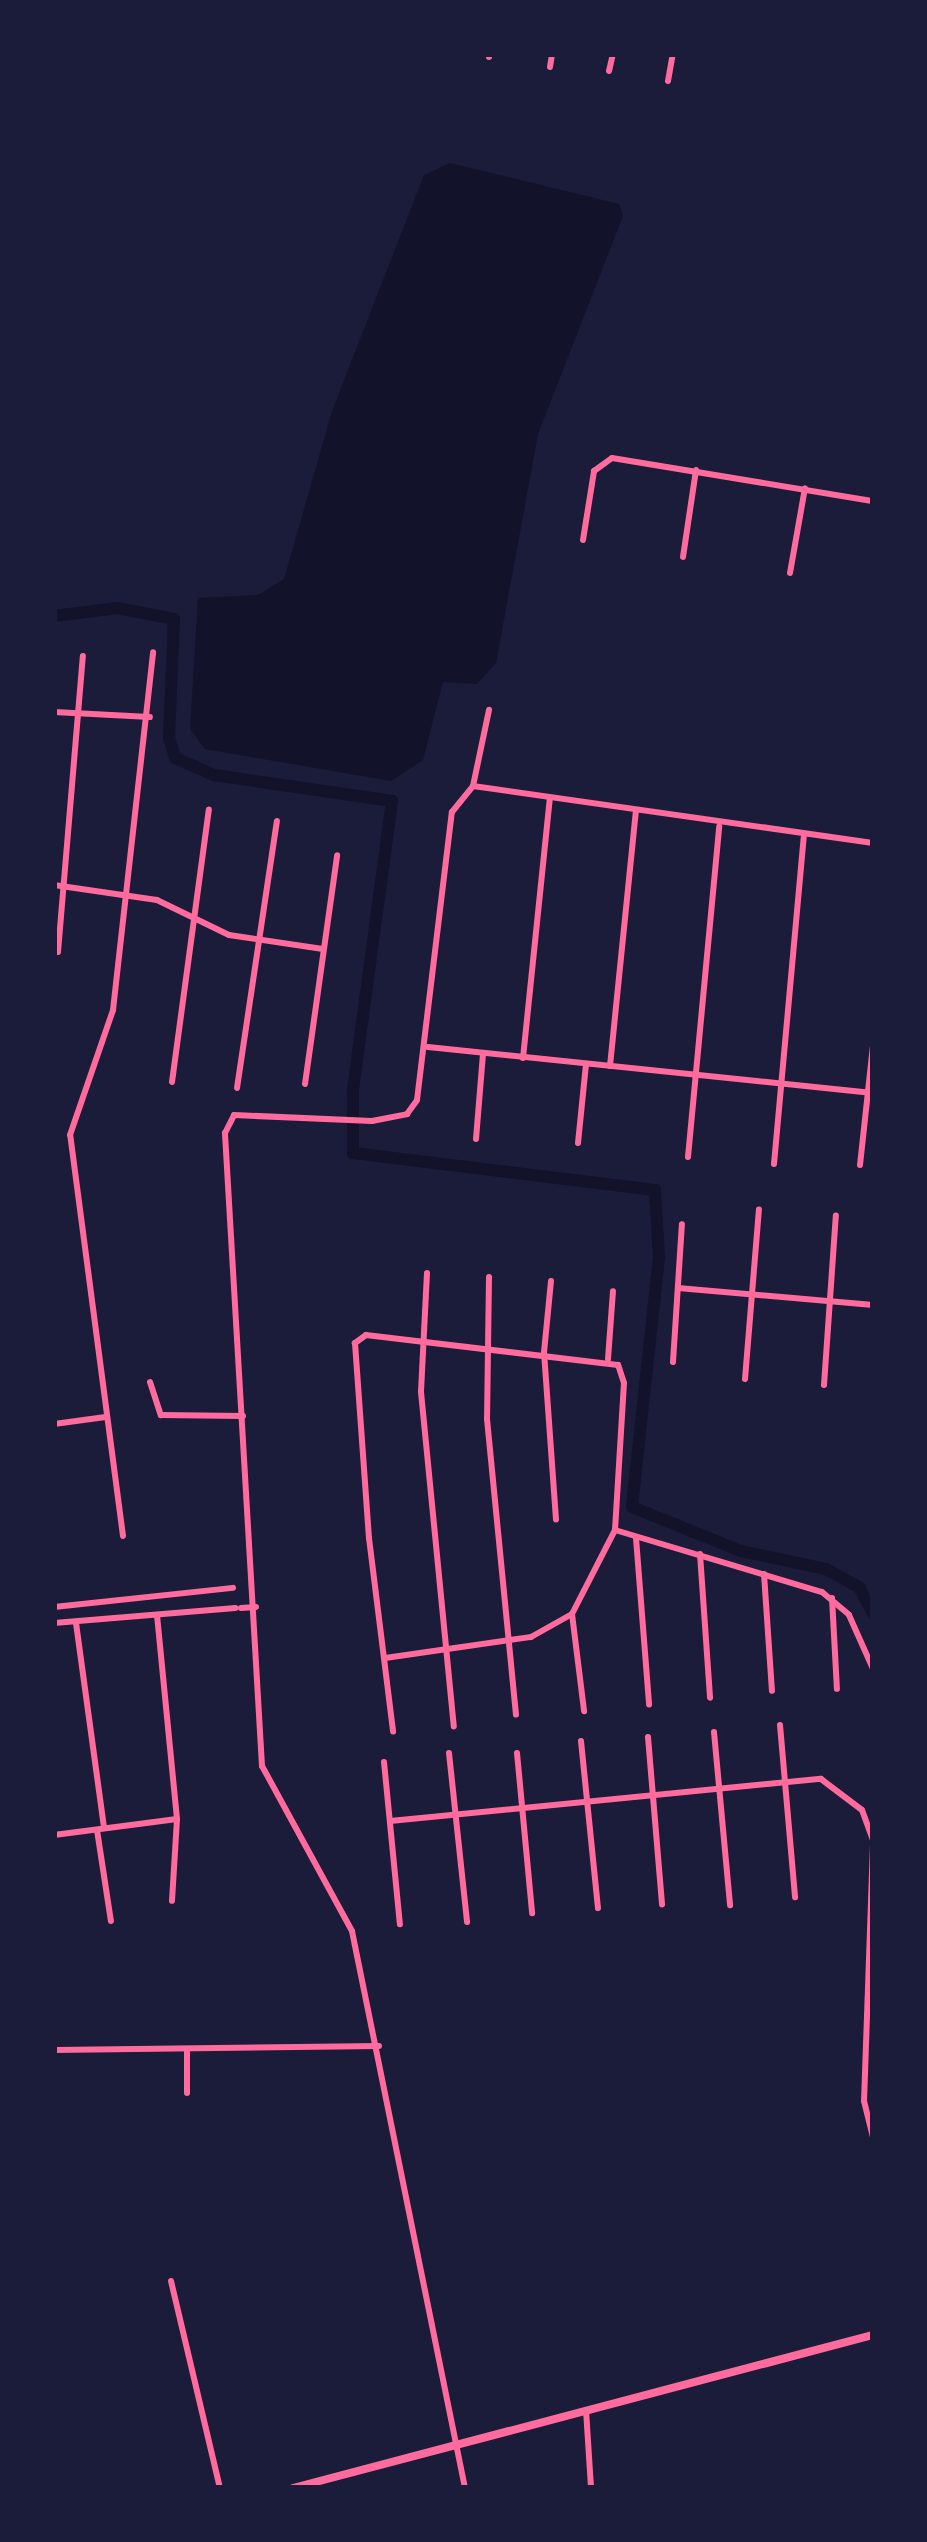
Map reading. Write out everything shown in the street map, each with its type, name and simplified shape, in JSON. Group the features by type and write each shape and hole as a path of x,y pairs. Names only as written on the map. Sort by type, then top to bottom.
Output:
{"street":[{"path":"550,67 552,54"},
{"path":"609,70 613,54"},
{"path":"668,82 673,54"},
{"path":"583,540 600,462 696,470 873,501"},
{"path":"683,557 696,470"},
{"path":"790,573 805,488"},
{"path":"123,1536 70,1135 112,1010 150,717 153,652"},
{"path":"58,952 82,712 83,656"},
{"path":"465,2488 352,1930 266,1779 227,1125 241,1114 371,1121 407,1114 428,1047 452,812 473,786 489,710"},
{"path":"54,712 150,717"},
{"path":"473,786 804,837 873,843"},
{"path":"524,1058 550,798"},
{"path":"172,1082 209,810"},
{"path":"610,1066 636,811"},
{"path":"237,1088 277,821"},
{"path":"688,1157 719,824"},
{"path":"774,1164 804,837"},
{"path":"305,1084 337,855"},
{"path":"54,885 129,894 194,915 219,931 323,949"},
{"path":"860,1165 873,1046"},
{"path":"428,1047 871,1093"},
{"path":"476,1139 483,1054"},
{"path":"578,1143 586,1064"},
{"path":"745,1379 759,1210"},
{"path":"824,1385 836,1215"},
{"path":"673,1362 682,1224"},
{"path":"427,1273 421,1341 454,1726"},
{"path":"489,1277 483,1347 516,1715"},
{"path":"551,1281 544,1352 556,1520"},
{"path":"678,1288 873,1305"},
{"path":"584,1711 572,1614 615,1530 625,1382 608,1359 613,1291"},
{"path":"393,1732 355,1343 366,1335 608,1359"},
{"path":"150,1382 160,1415 243,1416"},
{"path":"54,1424 106,1418"},
{"path":"615,1530 832,1598 873,1670"},
{"path":"636,1538 649,1704"},
{"path":"700,1554 710,1698"},
{"path":"764,1574 772,1690"},
{"path":"255,1586 54,1607 54,1622 256,1607"},
{"path":"218,1590 220,1610"},
{"path":"832,1598 837,1689"},
{"path":"385,1658 507,1642 572,1614"},
{"path":"157,1615 177,1819 172,1901"},
{"path":"76,1623 111,1921"},
{"path":"780,1725 795,1897"},
{"path":"715,1732 730,1905"},
{"path":"648,1737 662,1904"},
{"path":"581,1741 598,1908"},
{"path":"449,1753 467,1922"},
{"path":"517,1753 532,1913"},
{"path":"384,1762 400,1924"},
{"path":"390,1821 784,1778 834,1784 862,1810 873,1842 865,2079 873,2136"},
{"path":"54,1835 177,1819"},
{"path":"54,2050 379,2046"},
{"path":"187,2093 188,2050"},
{"path":"171,2281 220,2488"},
{"path":"293,2488 873,2335"},
{"path":"586,2410 591,2488"}],"shaded area":[{"path":"450,163 619,204 623,216 538,434 496,663 477,684 443,682 423,760 391,781 205,749 190,729 198,598 258,595 284,579 332,411 424,175"}],"waterway":[{"path":"54,616 117,608 174,619 169,738 175,758 214,775 392,801 353,1091 353,1153 655,1190 659,1257 632,1507 741,1551 826,1569 859,1587 873,1613"}]}
